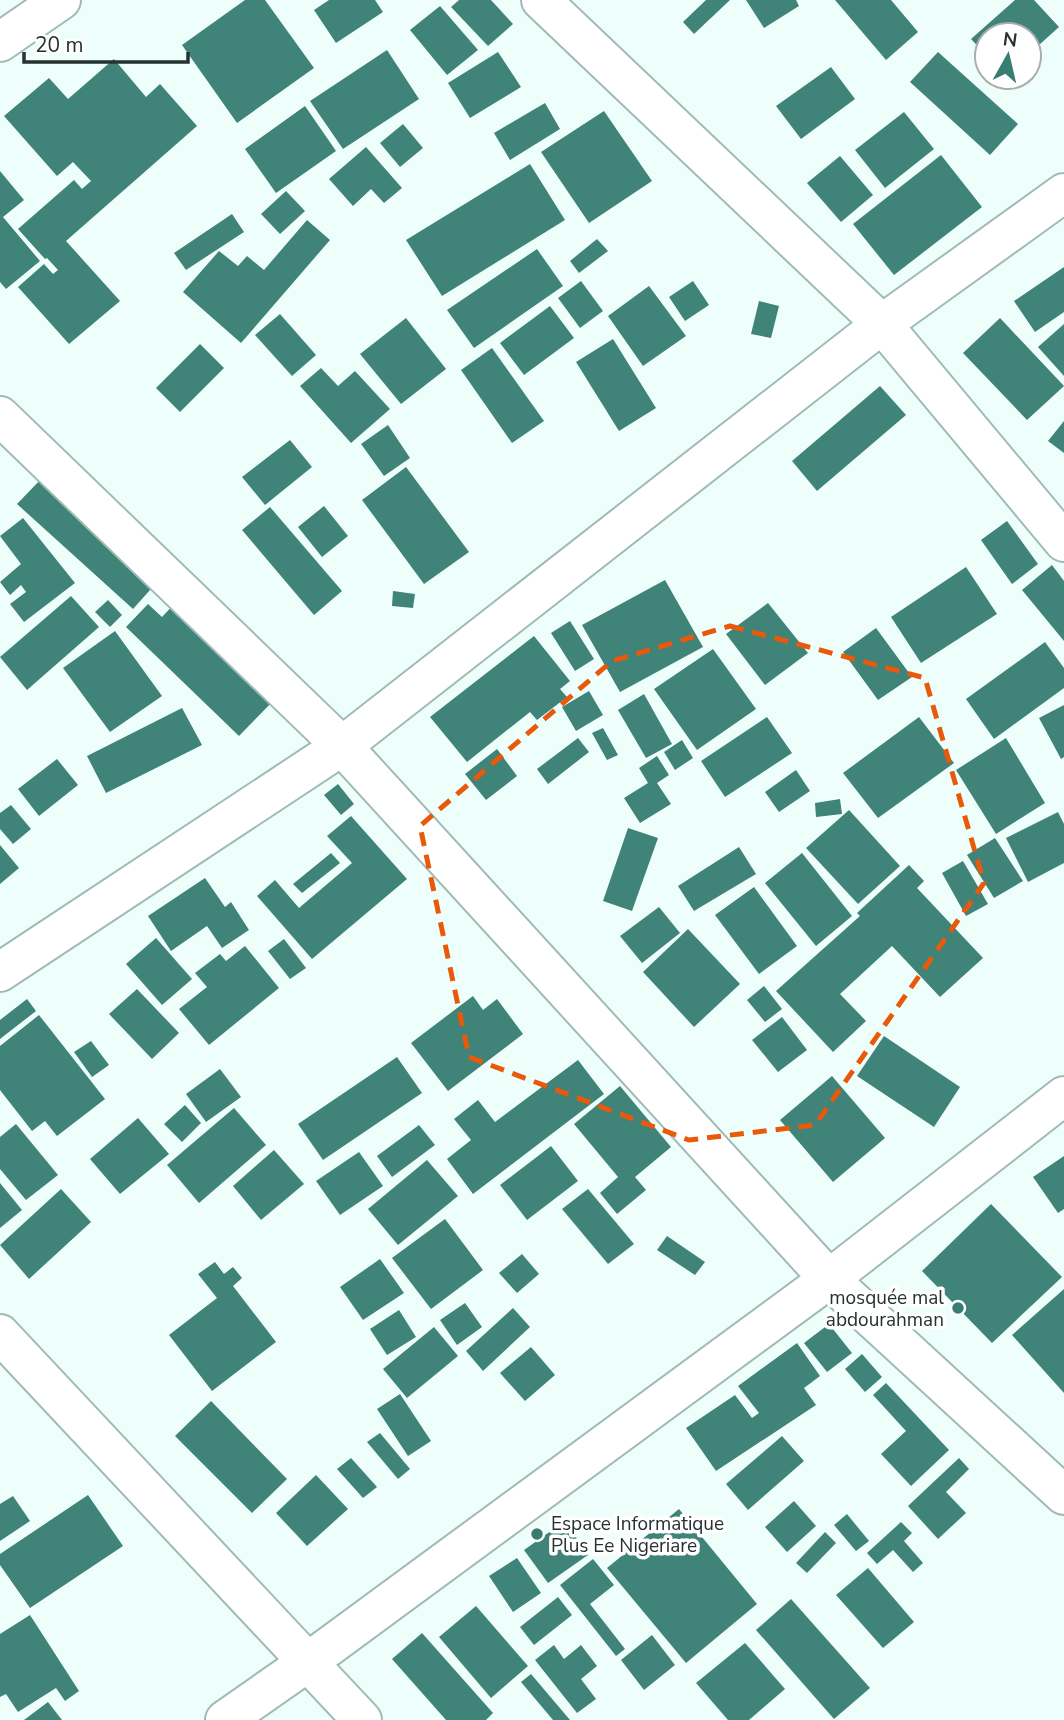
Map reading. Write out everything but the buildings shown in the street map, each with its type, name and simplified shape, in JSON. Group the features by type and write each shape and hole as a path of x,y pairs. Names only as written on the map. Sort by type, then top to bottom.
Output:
{"street":[{"path":"0,41 61,0"},
{"path":"541,0 882,324 1064,542"},
{"path":"0,972 342,746 882,324 1064,193"},
{"path":"0,416 342,746 829,1279 1064,1495"},
{"path":"225,1720 829,1279 1064,1096"},
{"path":"0,1334 362,1720"}],"highlighted area":[{"path":"730,626 925,678 984,883 815,1125 689,1140 469,1057 420,826 612,661"}],"place":[{"name":"mosquée mal abdourahman","path":"958,1308"},
{"name":"Espace Informatique Plus Ee Nigeriare","path":"537,1534"}]}
